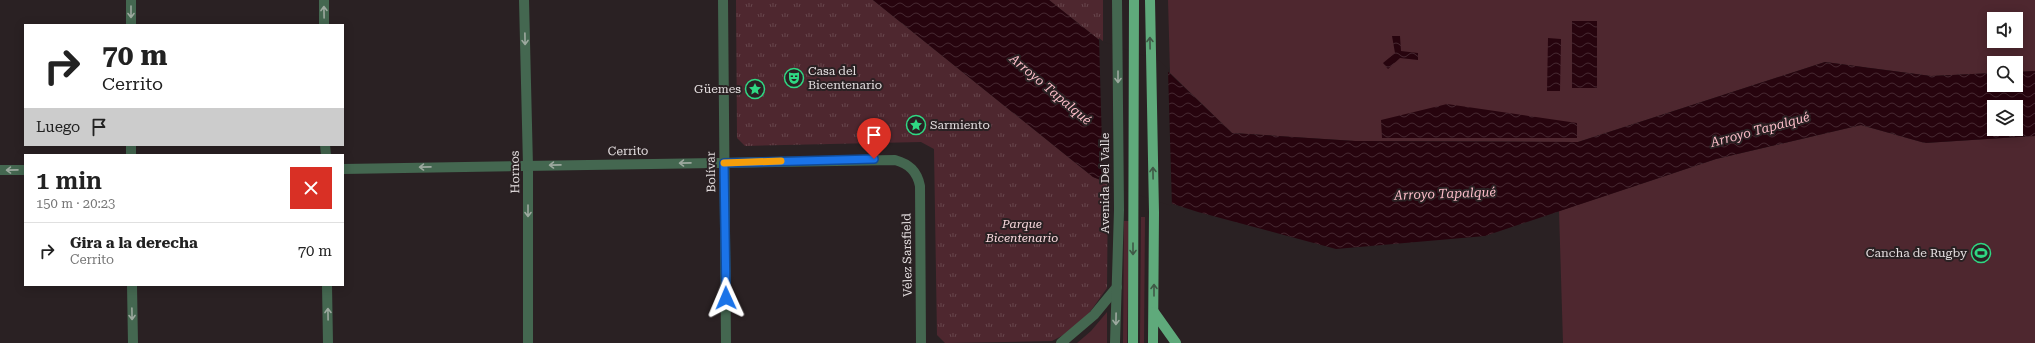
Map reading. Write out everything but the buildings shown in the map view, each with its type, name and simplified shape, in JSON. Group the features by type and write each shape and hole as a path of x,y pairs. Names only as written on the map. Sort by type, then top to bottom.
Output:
{"main road":[{"path":"1133,343 1134,0"},
{"path":"1150,0 1154,212 1153,343"},
{"path":"1154,312 1176,343"}],"street":[{"path":"131,24 132,0"},
{"path":"324,0 324,24"},
{"name":"Hornos","path":"524,0 528,166 528,343"},
{"name":"Bolívar","path":"723,0 726,343"},
{"name":"Avenida Del Valle","path":"1115,343 1119,210 1117,0"},
{"name":"Cerrito","path":"344,169 889,159 901,162 912,168"},
{"name":"Vélez Sarsfield","path":"912,168 916,173 920,186 921,343"},
{"path":"0,170 24,170"},
{"path":"132,286 133,343"},
{"path":"327,286 328,343"},
{"path":"1061,343 1094,315 1116,287"}],"green space":[{"name":"Parque Bicentenario","path":"736,0 873,0 1093,177 1108,183 1107,288 1087,316 1069,332 1052,341 945,343 937,335 934,149 921,142 745,146 737,138"},
{"path":"1049,0 1103,0 1103,43"},
{"path":"1168,0 2035,0 2035,71 2023,72 2023,56 1987,56 1987,73 1931,76 1825,62 1578,142 1355,141 1232,133 1170,73"},
{"path":"1861,125 1925,143 2035,136 2035,343 1563,343 1559,211 1716,159"},
{"path":"1141,217 1145,217 1144,343 1140,343"},
{"path":"1124,221 1129,221 1127,343 1123,343"},
{"path":"1107,312 1107,343 1077,343 1091,331"}],"water":[{"name":"Arroyo Tapalqué","path":"873,0 1049,0 1103,43 1159,63 1232,133 1355,141 1578,142 1825,62 1931,76 1987,73 1987,92 2023,92 2023,72 2035,71 2035,136 1925,143 1861,125 1716,159 1485,236 1336,249 1198,212 1093,177"},
{"path":"1572,21 1597,21 1597,88 1572,88"},
{"path":"1392,36 1400,36 1401,51 1418,53 1418,60 1400,58 1388,69 1383,63 1395,53"},
{"path":"1548,38 1561,39 1560,91 1547,91"},
{"path":"1447,104 1577,123 1577,138 1382,138 1381,120"}],"pier":[{"path":"1099,38 1104,42 1160,61 1168,69 1172,206 1103,183"}],"slow traffic":[{"path":"724,163 781,161"}],"place":[{"name":"Casa del Bicentenario","path":"794,78"},
{"name":"Güemes","path":"755,89"},
{"name":"Sarmiento","path":"916,125"},
{"name":"Cancha de Rugby","path":"1981,253"}],"route":[{"path":"726,298 724,163 874,159"}]}
